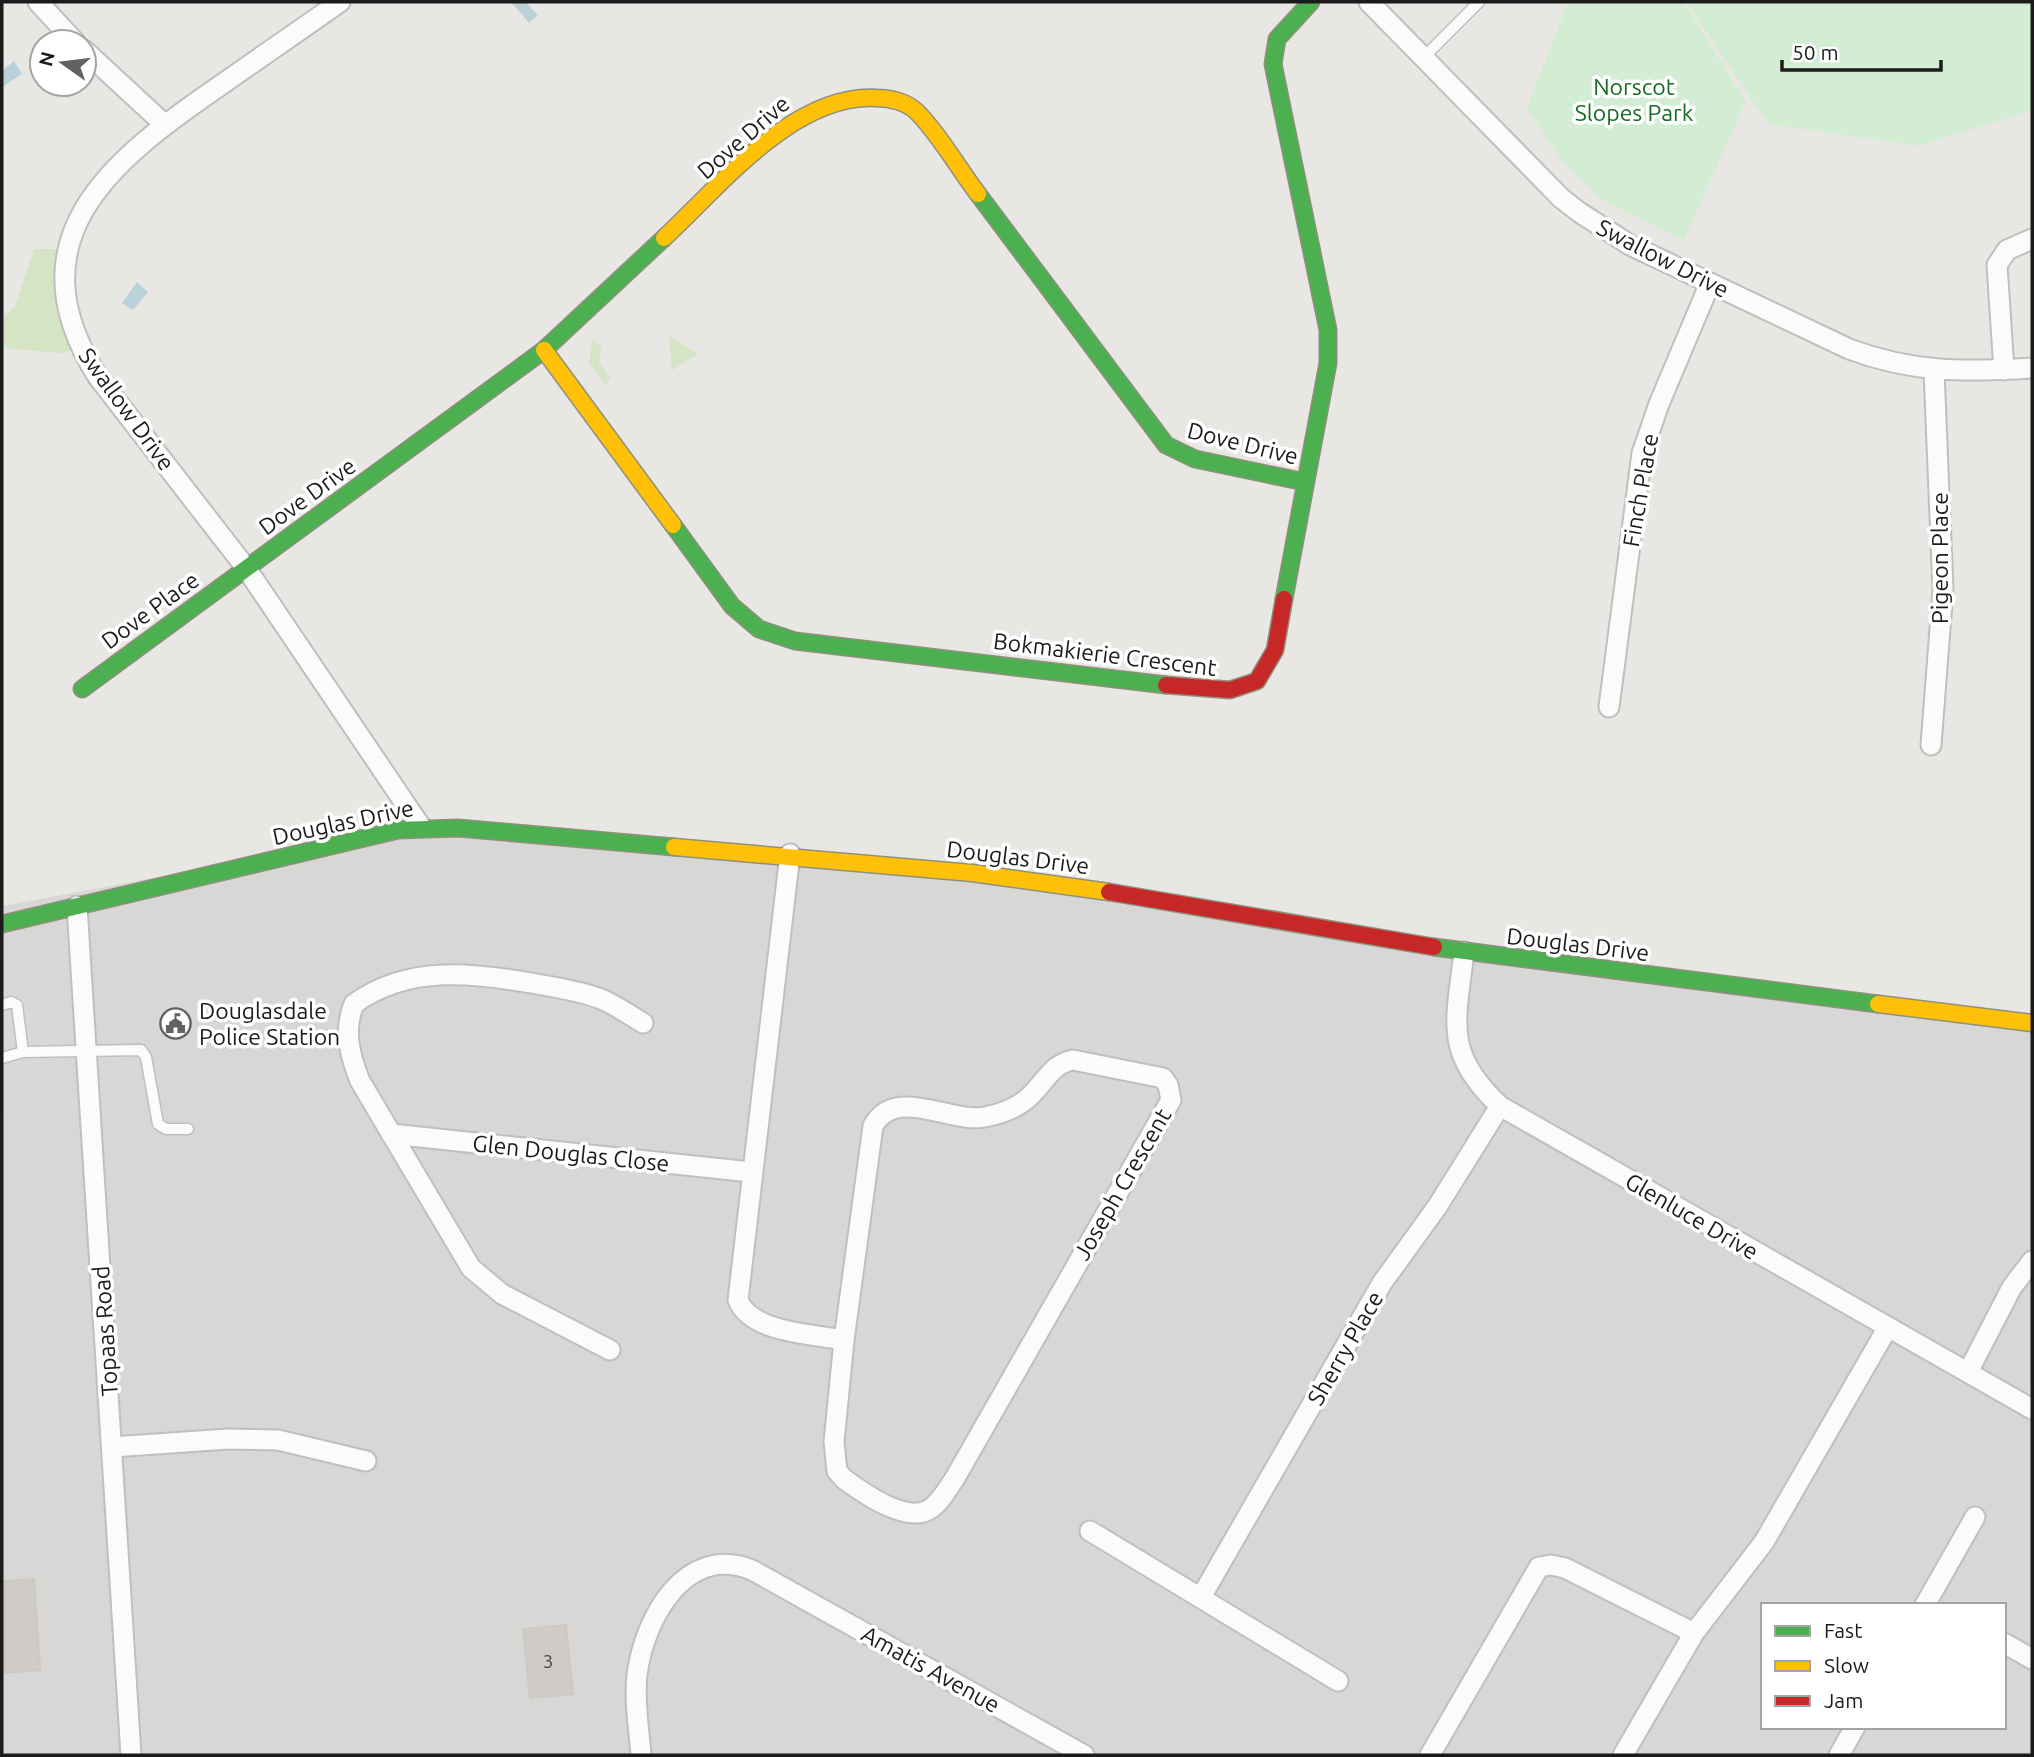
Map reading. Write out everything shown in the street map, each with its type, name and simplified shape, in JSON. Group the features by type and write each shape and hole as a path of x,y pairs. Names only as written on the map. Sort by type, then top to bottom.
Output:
{"street":[{"path":"38,2 62,28"},
{"name":"Swallow Drive","path":"340,2 164,124 106,176 83,210 69,247 67,303 82,352 98,377 246,568 421,827"},
{"name":"Bokmakierie Crescent","path":"544,350 733,606 759,629 795,641 1204,690 1245,689 1263,676 1275,650 1305,482 1325,391 1328,330 1273,64 1276,38 1311,2"},
{"name":"Swallow Drive","path":"1369,2 1579,212 1630,244 1849,349 1882,362 1934,371 2032,368"},
{"path":"98,63 164,124"},
{"name":"Dove Drive","path":"246,568 544,350 782,127 817,107 883,98 910,106 926,121 1166,445 1195,459 1305,482"},
{"path":"2004,370 1997,265 2007,250 2032,239"},
{"name":"Finch Place","path":"1609,707 1642,453 1663,393 1710,283"},
{"name":"Pigeon Place","path":"1931,745 1943,590 1934,371"},
{"name":"Dove Place","path":"82,689 246,568"},
{"name":"Douglas Drive","path":"2,924 421,827 790,855 1052,883 1464,951 2032,1023"},
{"path":"790,855 738,1300 741,1308 752,1320 761,1324 844,1340"},
{"name":"Topaas Road","path":"78,906 131,1755"},
{"name":"Glenluce Drive","path":"1464,951 1457,1040 1468,1072 1500,1106 2032,1409"},
{"path":"610,1350 521,1305 478,1276 360,1081 348,1036 355,1004 385,986 413,978 459,974 516,980 599,998 643,1023"},
{"name":"Joseph Crescent","path":"1073,1060 1156,1075 1168,1084 1171,1100 955,1478 929,1509 919,1513 900,1510 857,1488 837,1471 834,1442 844,1340 870,1139 881,1115 900,1108 919,1107 969,1118 985,1117 1017,1106 1030,1097 1057,1065 1073,1060"},
{"name":"Sherry Place","path":"1201,1597 1382,1283 1437,1207 1500,1106"},
{"name":"Glen Douglas Close","path":"391,1134 751,1172"},
{"path":"1968,1372 2012,1287 2032,1261"},
{"path":"1623,1755 1694,1633 1764,1542 1888,1327"},
{"path":"112,1447 228,1439 278,1440 366,1461"},
{"path":"1931,1603 1975,1517"},
{"path":"1090,1531 1338,1681"},
{"name":"Amatis Avenue","path":"641,1755 638,1675 649,1634 667,1598 683,1578 696,1569 720,1563 740,1565 777,1584 1084,1755"},
{"path":"1430,1755 1539,1567 1551,1565 1564,1568 1694,1633"},
{"path":"2006,1644 2032,1659"},
{"path":"1839,1755 1854,1729"}],"lane":[{"path":"1423,57 1479,2"},
{"path":"2,1005 13,1002 17,1005 23,1052"},
{"path":"2,1058 23,1052 88,1049 130,1048 144,1052 158,1124 166,1129 188,1129"}],"shaded area":[{"path":"424,828 791,855 1465,949 2032,1020 2032,1755 2,1755 2,906"},
{"path":"53,949 53,1131 2,1104 2,966"}],"green space":[{"name":"Norscot Slopes Park","path":"1568,2 1683,2 1746,101 1684,240 1602,200 1561,160 1527,108"},
{"path":"1686,2 2032,2 2032,110 1920,146 1768,124"},
{"path":"34,249 60,249 58,297 70,350 63,353 10,349 2,343 2,317 15,307"},
{"path":"669,336 698,354 672,370"},
{"path":"593,339 601,347 599,363 610,377 606,385 589,363"}],"water":[{"path":"525,2 538,15 529,23 512,3"},
{"path":"14,61 22,74 2,87 2,71"},
{"path":"137,282 148,292 133,310 122,303"}],"building":[{"path":"34,1579 40,1670 2,1673 2,1581"},
{"path":"566,1625 573,1694 530,1698 523,1629"}],"traffic: fast":[{"path":"1284,599 1328,363 1328,330 1273,64 1277,39 1311,2"},
{"path":"978,194 1166,445 1195,459 1305,482"},
{"path":"82,689 544,350 664,238"},
{"path":"673,525 732,606 759,629 795,641 1166,685"},
{"path":"2,924 398,830 458,828 674,847"},
{"path":"1434,947 1878,1004"}],"traffic: slow":[{"path":"664,238 761,146 788,126 817,110 846,100 887,99 913,109 933,131 978,194"},
{"path":"544,350 673,525"},
{"path":"674,847 972,873 1109,892"},
{"path":"1878,1004 2032,1023"}],"traffic: jam":[{"path":"1166,685 1230,690 1257,681 1275,650 1284,599"},
{"path":"1109,892 1434,947"}],"place":[{"name":"Douglasdale Police Station","path":"176,1023"}]}
